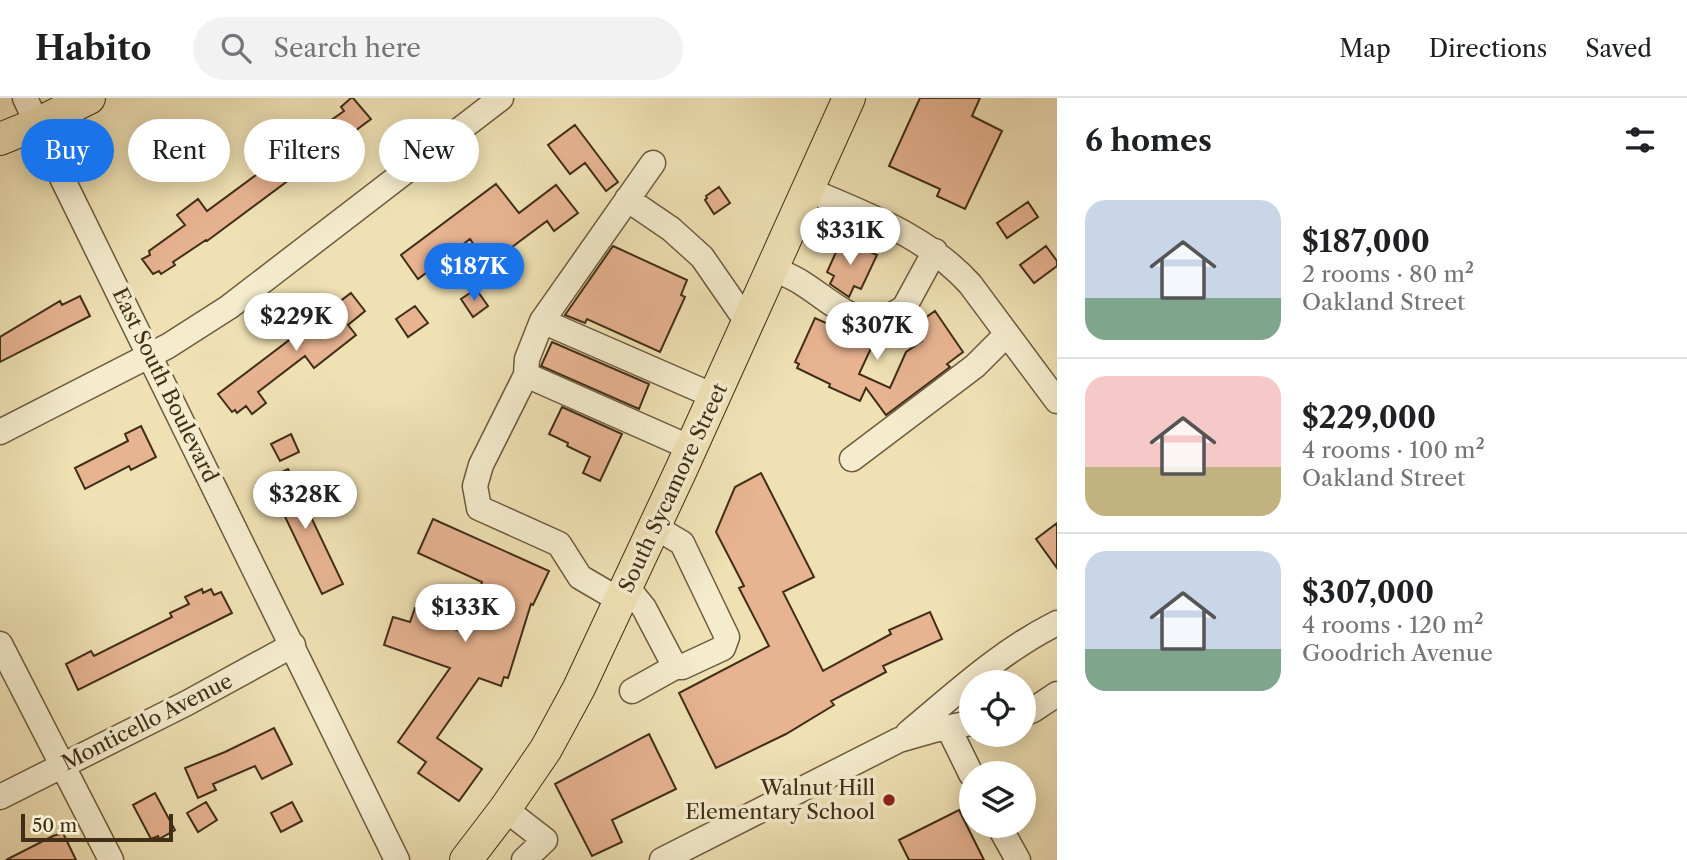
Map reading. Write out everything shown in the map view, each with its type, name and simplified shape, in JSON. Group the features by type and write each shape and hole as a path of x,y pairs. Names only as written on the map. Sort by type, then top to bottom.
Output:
{"main road":[{"path":"0,139 31,111 89,98"},
{"name":"South Sycamore Street","path":"466,860 546,749 579,688 655,527 849,98"}],"street":[{"path":"0,432 150,356 229,307 501,98"},
{"name":"East South Boulevard","path":"31,111 397,860"},
{"path":"653,163 542,321 527,359 526,375 481,465 475,486 479,508 559,544 580,577 624,594 644,608 675,667"},
{"path":"807,189 910,235 935,251 970,284 1057,401"},
{"path":"627,199 671,229 702,257 747,322"},
{"path":"772,268 803,283 831,305 860,320 876,324 904,308 935,251"},
{"path":"542,321 714,396"},
{"path":"852,459 975,366 1007,334"},
{"path":"526,375 691,448"},
{"path":"632,691 675,667 682,667 723,648 726,638 682,543 655,527"},
{"path":"662,860 899,740 1000,656 1057,623"},
{"path":"0,644 111,860"},
{"name":"Monticello Avenue","path":"0,797 187,703 293,645"},
{"path":"1036,708 1057,694"},
{"path":"899,740 959,725"},
{"path":"505,809 545,840 524,860"},
{"path":"1006,838 1018,860"}],"building":[{"path":"353,98 371,119 365,123 365,119 333,119 344,111 341,107"},
{"path":"920,98 980,98 972,116 1002,131 965,209 937,196 940,189 889,166"},
{"path":"575,125 618,182 606,191 585,163 570,174 548,145"},
{"path":"246,182 286,182 207,241 173,262 175,265 161,274 159,271 153,274 142,259 185,225 177,215 198,199 207,211"},
{"path":"496,184 519,213 556,185 578,213 554,231 547,221 504,253 511,263 494,275 470,239 418,279 401,255"},
{"path":"719,187 730,203 714,214 705,200 706,196"},
{"path":"1028,202 1038,217 1007,238 997,223"},
{"path":"842,239 877,255 861,289 854,286 849,297 830,284 834,276 827,272"},
{"path":"613,246 687,280 681,295 685,297 660,352 587,319 585,323 565,315"},
{"path":"1046,246 1057,261 1057,266 1034,283 1020,265"},
{"path":"476,289 488,306 473,317 461,299"},
{"path":"351,293 365,311 348,325 356,335 314,368 305,356 258,392 266,403 252,414 246,406 237,413 235,410 232,412 218,394 301,331 298,327 336,298 339,302"},
{"path":"80,296 90,316 0,362 0,337 60,301 62,305"},
{"path":"415,306 428,323 408,337 396,319"},
{"path":"935,311 963,352 947,364 950,367 886,415 866,388 860,401 797,368 799,364 795,362 815,318 873,344 859,374 890,388 906,352 922,341 915,332 924,325 921,321"},
{"path":"552,342 649,384 639,409 541,366"},
{"path":"562,407 622,434 600,481 583,473 590,457 549,434"},
{"path":"141,426 156,457 131,470 129,466 85,489 75,468 128,441 125,434"},
{"path":"291,434 299,452 280,461 271,444"},
{"path":"288,469 343,584 322,594 267,479"},
{"path":"761,473 814,577 783,592 823,671 891,634 889,630 930,612 942,639 883,666 886,672 831,701 834,705 786,734 716,768 679,693 769,646 739,588 744,586 716,532 735,487"},
{"path":"433,519 549,571 533,605 531,604 508,678 504,677 501,686 479,678 437,738 482,769 459,801 418,773 426,762 398,742 450,668 384,645 393,617 410,622 415,608 438,615 435,622 465,633 482,582 418,553"},
{"path":"1057,523 1057,568 1036,539"},
{"path":"202,589 203,593 211,589 214,595 221,592 232,613 78,690 66,664 91,651 94,656 172,617 170,613 189,604 185,597"},
{"path":"274,728 292,764 262,779 255,766 213,784 216,790 198,798 185,768"},
{"path":"649,734 676,789 612,820 622,842 592,856 555,784"},
{"path":"155,793 175,830 159,839 158,836 151,839 133,805"},
{"path":"206,802 217,820 198,832 187,813"},
{"path":"292,802 302,821 281,832 271,813"},
{"path":"959,810 959,838 973,838 984,860 909,860 899,840"},
{"path":"63,833 76,860 6,860 53,836"}],"place":[{"name":"Walnut Hill Elementary School","path":"889,800"}]}
